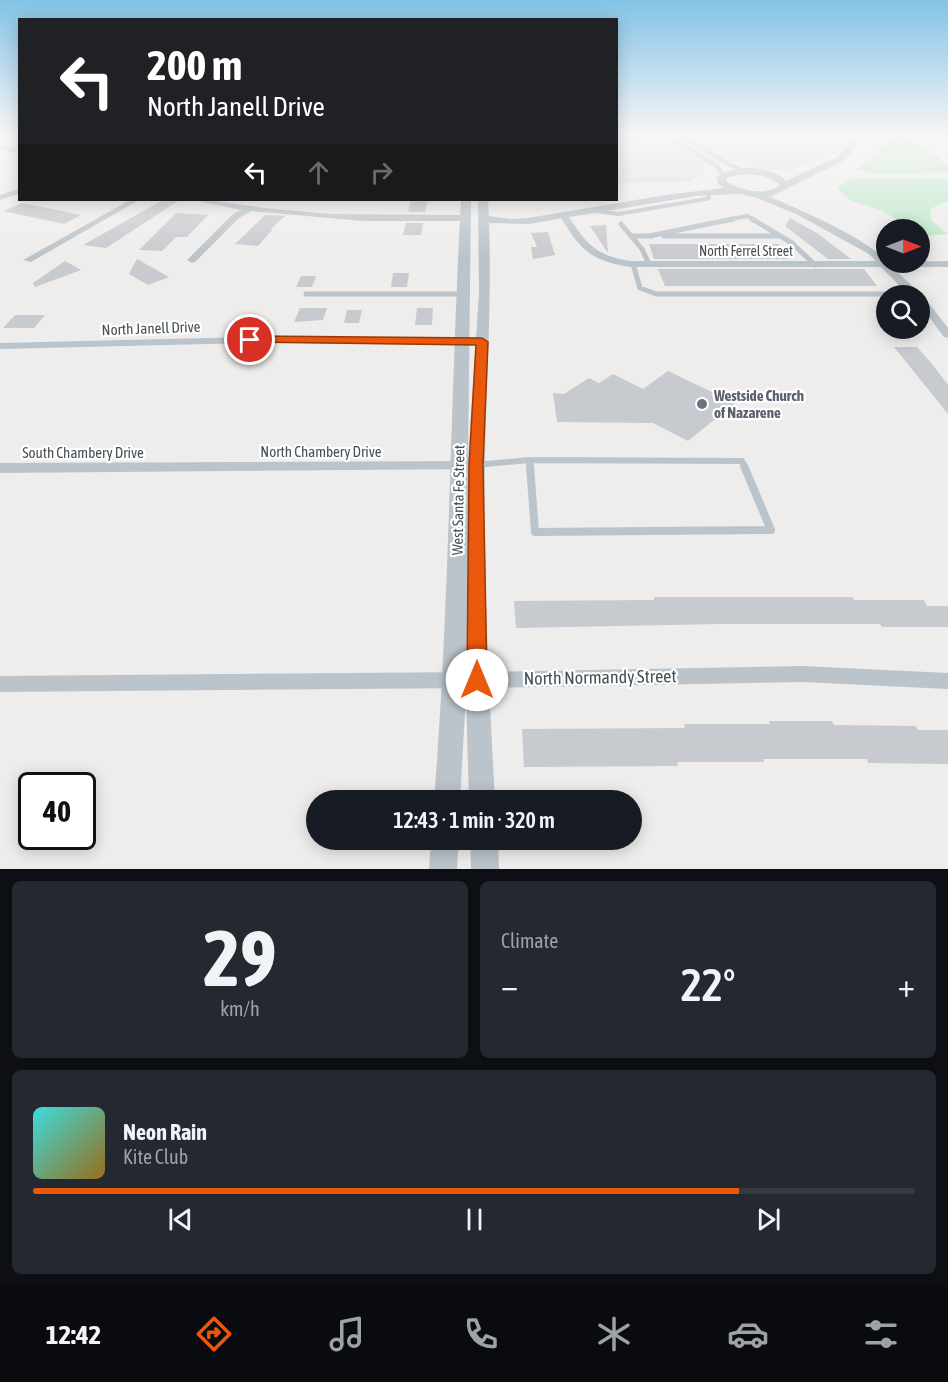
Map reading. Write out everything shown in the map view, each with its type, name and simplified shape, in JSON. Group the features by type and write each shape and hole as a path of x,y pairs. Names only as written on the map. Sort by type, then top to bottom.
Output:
{"street":[{"path":"618,198 658,195 698,188 730,176"},
{"path":"772,176 784,188 784,196 801,213"},
{"path":"722,178 727,186 741,191 771,193 806,176"},
{"path":"474,209 498,222 564,216 706,192 741,191"},
{"path":"753,193 801,213 876,255"},
{"path":"0,198 15,195"},
{"path":"28,260 133,201"},
{"path":"204,201 291,215 370,223 474,209 579,201"},
{"path":"192,260 237,216 248,209"},
{"name":"West Santa Fe Street","path":"474,209 462,294 462,342 482,790"},
{"name":"West Santa Fe Street","path":"448,790 468,466 482,342 485,292 474,209"},
{"name":"North Ferrel Street","path":"564,216 591,254 613,262 876,265"},
{"name":"North Ferrel Street","path":"930,264 948,264"},
{"path":"895,273 906,285"},
{"path":"930,312 948,335"},
{"name":"North Janell Drive","path":"0,346 250,340 482,342"},
{"name":"North Chambery Drive","path":"165,468 468,466"},
{"name":"South Chambery Drive","path":"0,468 165,468"},
{"name":"North Normandy Street","path":"0,684 454,681 802,674 948,681"},
{"path":"443,869 444,850"},
{"path":"484,850 485,869"}],"lane":[{"path":"650,236 747,216 781,236 808,256 815,265"},
{"path":"621,224 642,249 649,264"},
{"path":"631,236 781,236"},
{"path":"633,264 636,283 640,288 656,294 876,296"},
{"path":"306,294 462,294"},
{"path":"468,466 496,461 530,460 742,461 771,530 536,532 530,460"}],"shaded area":[{"path":"618,176 700,176 690,182 618,183"}],"green space":[{"path":"948,178 948,201 930,209 931,220 948,234 930,236 930,219 896,219 882,211 850,200 837,188 851,179"}],"building":[{"path":"161,201 178,201 106,248 83,245"},
{"path":"411,201 428,201 425,212 408,212"},
{"path":"22,203 81,215 64,224 3,211"},
{"path":"176,213 208,215 187,237 176,237 162,251 139,250"},
{"path":"265,215 285,216 258,246 235,244"},
{"path":"790,218 817,233 851,259 828,259 785,226"},
{"path":"406,223 423,223 421,235 403,235"},
{"path":"606,225 608,253 590,226"},
{"path":"548,232 555,255 533,259 531,247 537,247 531,233"},
{"path":"649,244 778,244 789,259 654,259"},
{"path":"137,259 169,277 148,285 129,274"},
{"path":"65,261 81,270 35,287 33,283"},
{"path":"658,269 864,269 876,285 876,286 665,286"},
{"path":"393,273 409,273 407,287 391,287"},
{"path":"301,276 316,276 312,287 296,287"},
{"path":"300,308 327,308 323,320 294,322"},
{"path":"417,308 433,308 432,325 415,325"},
{"path":"347,310 362,310 359,323 344,323"},
{"path":"15,315 45,315 34,328 3,328"},
{"path":"894,347 917,347 932,364 948,385 948,414"},
{"path":"668,371 716,394 721,390 740,399 688,441 653,423 557,422 553,393 564,394 589,378 599,383 613,374 643,389"},
{"path":"654,597 853,597 854,600 924,600 927,606 948,606 948,627 882,627 880,624 720,624 516,628 514,601 654,600"},
{"path":"769,721 832,721 834,725 916,726 918,730 948,730 948,764 868,763 867,759 763,759 764,762 677,762 678,766 524,767 522,729 685,728 684,724 770,724"}],"place":[{"name":"Westside Church of Nazarene","path":"702,404"}],"route":[{"path":"250,340 482,342 476,465 477,680"}]}
